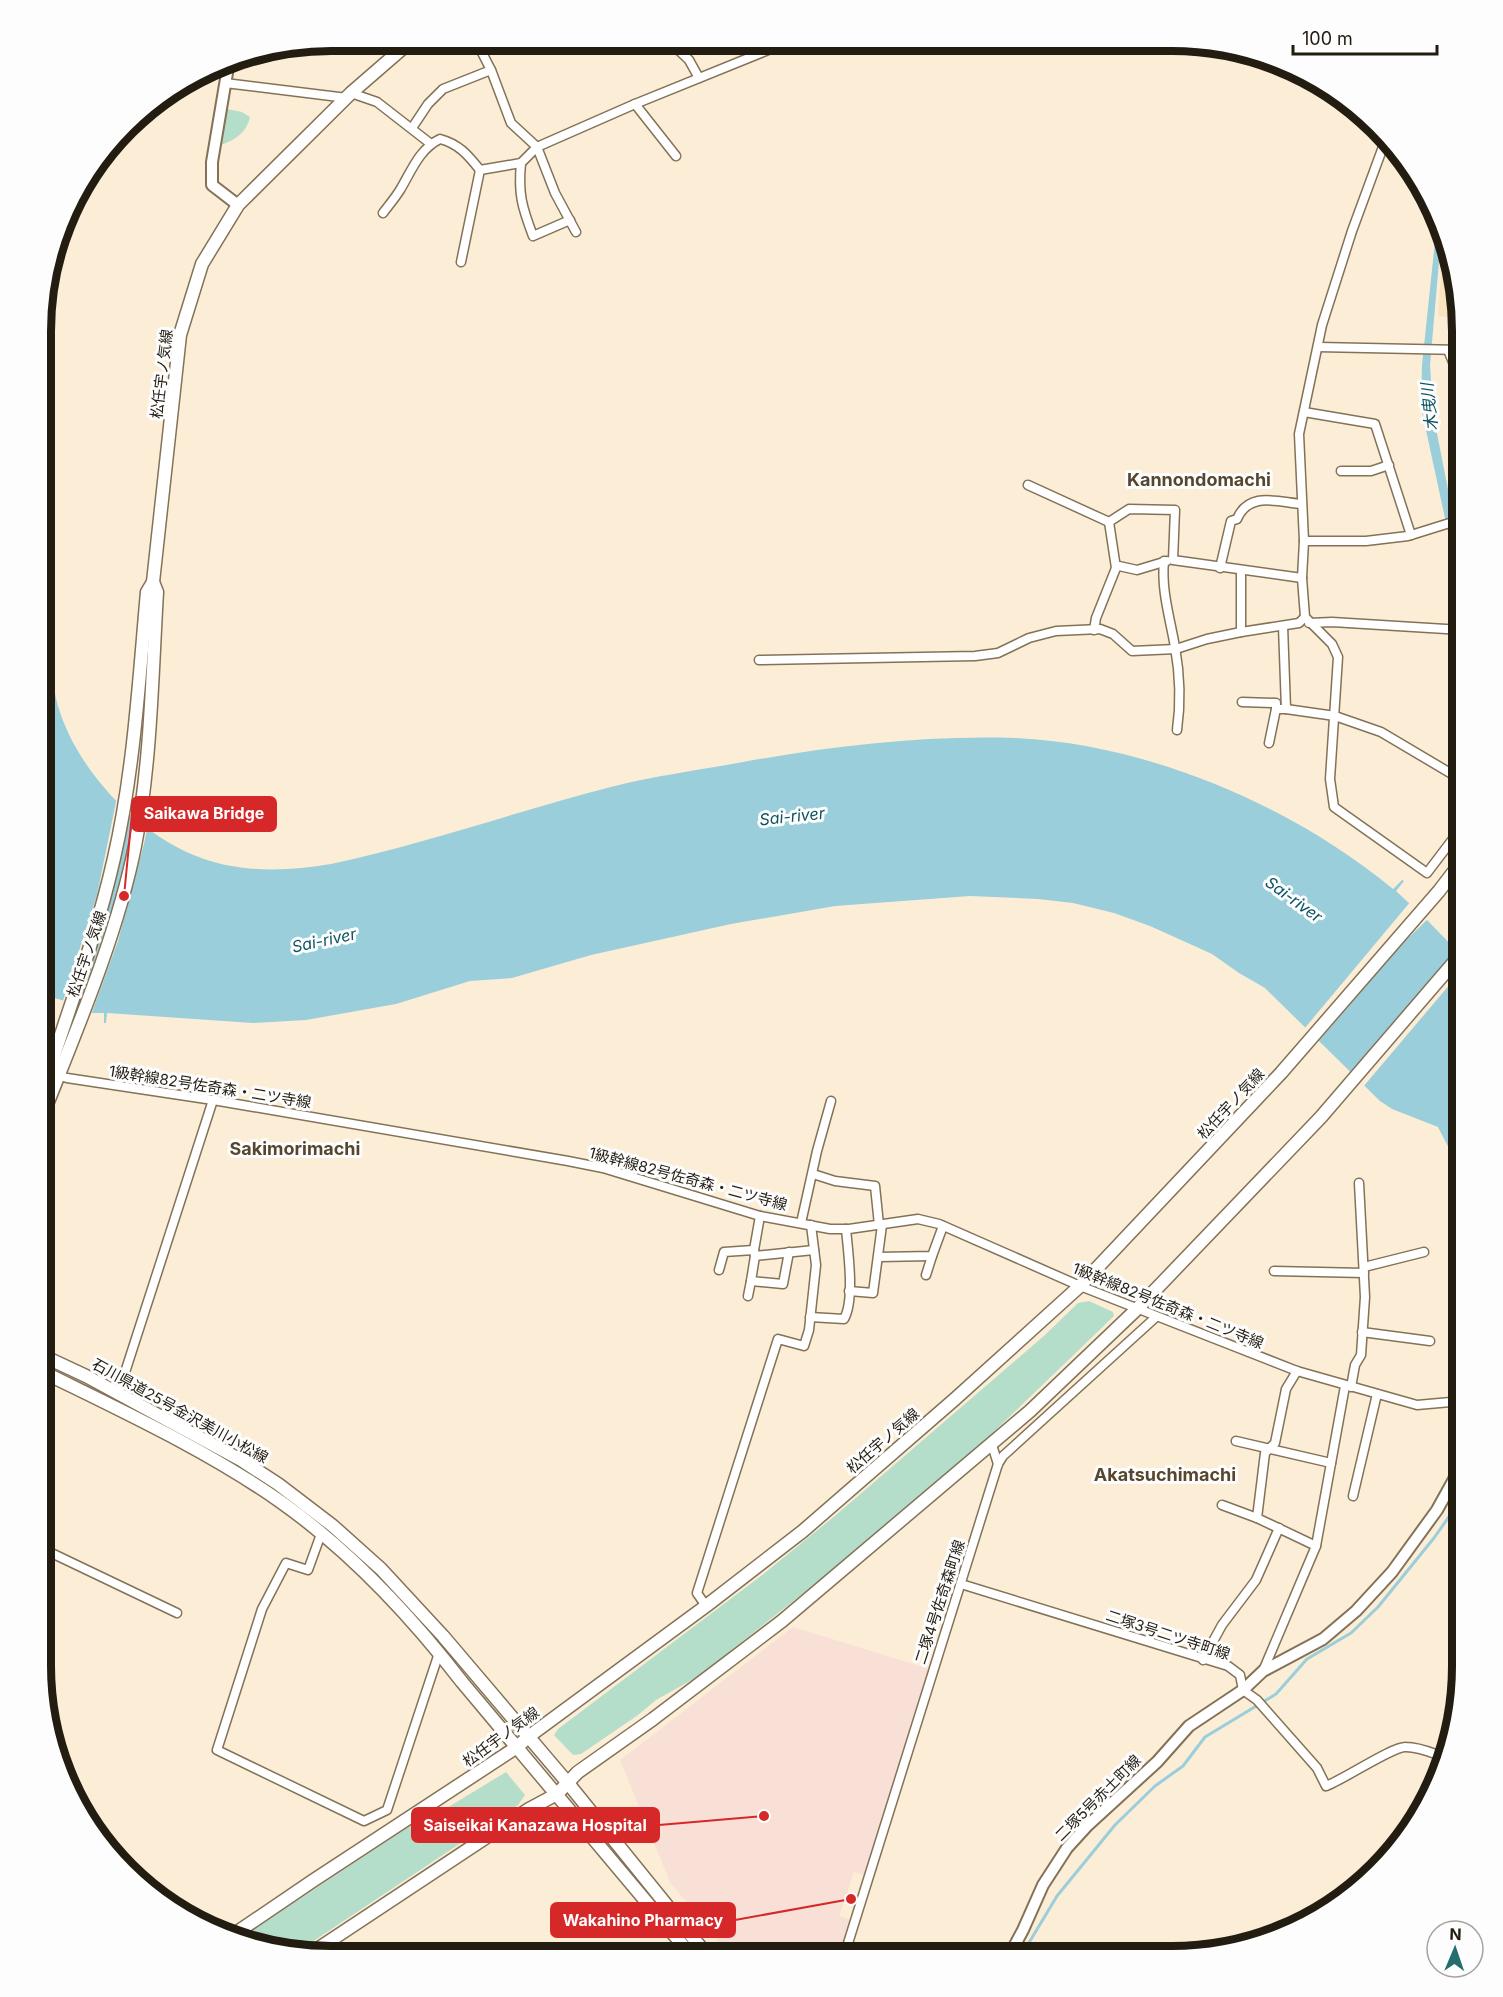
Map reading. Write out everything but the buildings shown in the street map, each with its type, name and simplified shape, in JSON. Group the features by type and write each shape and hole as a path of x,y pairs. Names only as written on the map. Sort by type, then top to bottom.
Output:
{"main road":[{"name":"松任宇ノ気線","path":"51,1065 91,944 114,859 133,741 147,592 153,582 180,335 201,264 238,205 349,96 400,51"},
{"name":"松任宇ノ気線","path":"51,1069 77,1028 108,942 130,866 141,812 147,750 157,592 153,582"},
{"name":"松任宇ノ気線","path":"240,1930 517,1748 528,1737 706,1606 803,1531 955,1399 1080,1286 1281,1073 1452,874"},
{"path":"323,1946 529,1809 557,1794 578,1772 782,1622 992,1445 1137,1309 1322,1117 1452,965"},
{"name":"石川県道25号金沢美川小松線","path":"51,1359 222,1448 278,1484 333,1526 381,1569 567,1782 700,1946"},
{"name":"石川県道25号金沢美川小松線","path":"51,1376 219,1462 282,1503 351,1561 401,1610 439,1653 684,1946"}],"street":[{"path":"481,51 511,123 537,147 555,193 576,232"},
{"path":"679,51 689,60 699,78"},
{"path":"480,170 521,163 537,147 766,51"},
{"path":"412,128 428,104 443,89 490,70"},
{"path":"227,71 212,162 212,184 238,205"},
{"path":"225,83 349,96 377,102 431,144"},
{"path":"635,104 676,156"},
{"path":"383,213 399,192 420,156 431,144 440,139 451,142 464,151 480,170"},
{"path":"1383,147 1352,231 1322,326 1299,434 1304,542 1302,578 1307,620 1332,644 1338,657 1330,778 1334,807 1427,873 1452,840"},
{"path":"521,163 520,201 533,236 570,220"},
{"path":"461,262 480,170"},
{"path":"1318,347 1452,350"},
{"path":"1448,350 1452,360"},
{"path":"1304,412 1375,423 1412,535"},
{"path":"1341,471 1371,471 1389,465"},
{"path":"1028,485 1109,522"},
{"path":"1220,568 1231,521 1237,519 1241,508 1249,502 1257,501 1302,504"},
{"path":"1109,522 1129,509 1175,510 1168,561 1162,581 1176,649 1181,703 1177,730"},
{"path":"1094,630 1096,618 1116,568 1109,522"},
{"path":"1304,542 1366,541 1412,535 1452,522"},
{"path":"1116,568 1119,566 1137,570 1168,561 1302,578"},
{"path":"1241,570 1241,632"},
{"path":"759,660 975,656 998,653 1029,638 1056,631 1100,629 1113,634 1132,651 1176,649 1207,639 1307,620 1452,629"},
{"path":"1283,626 1286,709"},
{"path":"1242,702 1276,703 1269,743"},
{"path":"1276,709 1335,716 1381,732 1452,774"},
{"name":"1級幹線82号佐奇森・二ツ寺線","path":"51,1072 603,1168 760,1216 811,1225 846,1229 918,1219 943,1226 1080,1286 1297,1371 1417,1405 1452,1402"},
{"path":"118,1394 213,1100"},
{"path":"801,1223 831,1101"},
{"path":"813,1174 835,1181 875,1186 880,1225 879,1257 873,1293 849,1291"},
{"path":"1263,1671 1316,1546 1348,1386 1361,1355 1365,1298 1359,1184"},
{"path":"748,1296 760,1216"},
{"path":"706,1606 697,1593 778,1339 804,1346 809,1330 816,1265 811,1225"},
{"path":"927,1275 943,1226"},
{"path":"810,1317 844,1319 847,1313 849,1291 846,1229"},
{"path":"719,1270 724,1252 814,1250"},
{"path":"751,1281 783,1284 789,1252"},
{"path":"1274,1271 1364,1270 1424,1252"},
{"path":"879,1257 932,1256"},
{"name":"二塚4号佐奇森町線","path":"847,1946 998,1464 1003,1456 1156,1317"},
{"path":"1362,1332 1430,1341"},
{"path":"1257,1518 1265,1453 1275,1443 1286,1389 1297,1371"},
{"path":"1353,1496 1377,1394"},
{"path":"1236,1441 1332,1463"},
{"path":"992,1445 998,1464"},
{"name":"二塚5号赤土町線","path":"1014,1946 1043,1885 1067,1848 1088,1825 1157,1762 1190,1726 1243,1690 1263,1671 1323,1639 1356,1611 1392,1572 1437,1510 1452,1482"},
{"path":"1222,1505 1257,1518 1316,1546"},
{"path":"1203,1660 1222,1625 1257,1580 1279,1528"},
{"path":"321,1534 308,1570 286,1563 262,1609 217,1750 364,1821 387,1810 439,1653"},
{"path":"51,1553 177,1613"},
{"name":"二塚3号二ツ寺町線","path":"961,1584 1228,1666 1240,1676 1243,1690 1257,1701 1317,1768 1326,1786 1341,1781 1392,1751 1404,1747 1421,1749 1437,1755"}],"shaded area":[{"path":"1442,260 1450,295 1451,317 1438,316"},
{"path":"793,1627 930,1669 867,1876 854,1872 839,1916 853,1921 844,1946 722,1946 670,1882 620,1760"}],"green space":[{"path":"227,109 242,112 250,117 240,135 221,145"},
{"path":"1089,1301 1113,1312 1114,1316 977,1448 844,1561 697,1677 656,1700 581,1754 573,1755 554,1735 558,1729 761,1576 836,1515 1045,1335 1078,1303"},
{"path":"506,1772 525,1795 518,1805 308,1945 277,1941 248,1933 410,1826 450,1806"}],"water":[{"name":"木曳川","path":"1435,237 1440,251 1430,365 1433,413 1452,510 1452,551 1421,407 1422,365"},
{"name":"Sai-river","path":"51,665 58,706 67,730 80,754 114,799 157,835 180,849 220,864 251,869 299,868 331,864 401,847 611,787 777,756 878,743 947,738 1015,738 1065,743 1116,752 1166,766 1216,784 1310,831 1393,889 1402,880 1404,881 1396,891 1452,946 1452,1154 1438,1127 1392,1109 1380,1101 1265,988 1212,954 1150,926 1114,913 1073,903 1038,899 970,896 835,906 731,924 591,955 512,978 470,981 396,1004 306,1020 253,1023 107,1013 106,1023 104,1023 104,1013 93,1013 78,1005 51,997"}],"pier":[{"path":"117,797 129,807 74,1007 62,1004 97,895"},
{"path":"135,813 148,824 144,844 118,941 91,1015 78,1008 113,907 130,846"},
{"path":"1411,901 1429,918 1402,944 1317,1043 1304,1029"},
{"path":"1452,954 1452,982 1363,1087 1350,1075"}],"waterway":[{"path":"1027,1946 1057,1896 1115,1825 1155,1786 1183,1766 1205,1737 1276,1694 1307,1659 1351,1633 1378,1607 1452,1512"}],"place":[{"name":"Saikawa Bridge","path":"124,896"},
{"name":"Saiseikai Kanazawa Hospital","path":"764,1816"},
{"name":"Wakahino Pharmacy","path":"851,1899"}],"district":[{"name":"Kannondomachi","path":"1199,480"},
{"name":"Sakimorimachi","path":"295,1149"},
{"name":"Akatsuchimachi","path":"1165,1475"}]}
